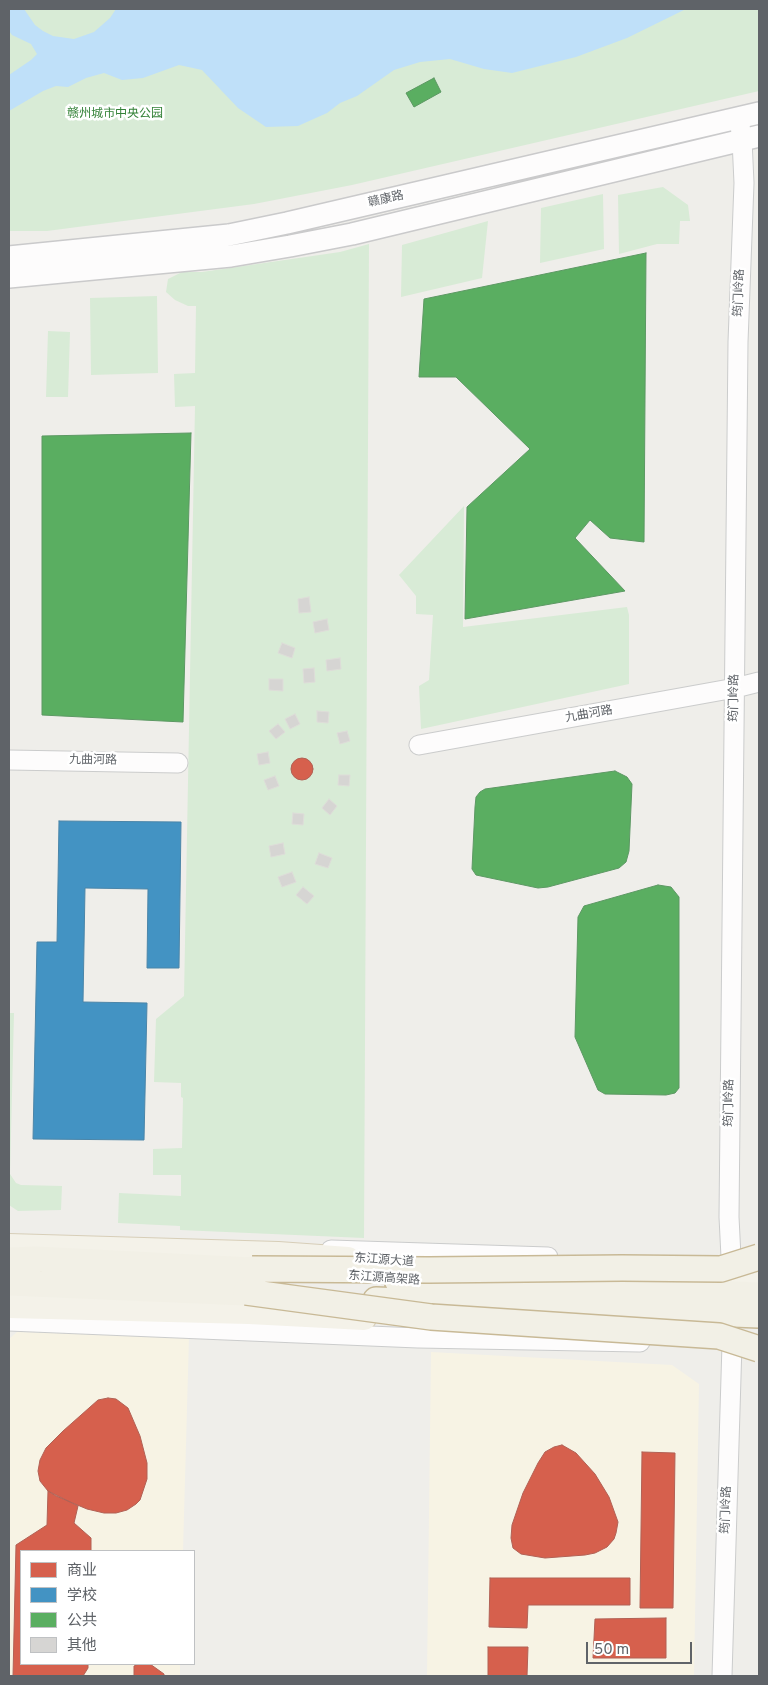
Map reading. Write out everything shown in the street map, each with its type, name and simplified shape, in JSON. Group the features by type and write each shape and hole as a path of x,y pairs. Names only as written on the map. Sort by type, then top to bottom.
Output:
{"highway":[{"path":"249,1281 438,1270 720,1269 759,1258"},
{"name":"东江源高架路","path":"9,1259 36,1259 249,1281 429,1303 759,1315"},
{"path":"249,1281 431,1317 759,1344"},
{"name":"东江源高架路","path":"9,1284 249,1281 428,1282 759,1295"},
{"path":"725,1340 759,1349"}],"main road":[{"name":"赣康路","path":"9,257 229,235 759,113"},
{"name":"赣康路","path":"9,277 231,256 290,246 352,234 751,138"},
{"name":"东江源大道","path":"9,1246 278,1254 429,1264 731,1271 759,1278"},
{"path":"9,1306 249,1312 421,1321 594,1326 759,1326"}],"street":[{"name":"筠门岭路","path":"731,1271 729,1217 738,352 744,183 751,138 739,118"},
{"name":"九曲河路","path":"419,745 735,688 759,682"},
{"name":"九曲河路","path":"9,760 178,763"},
{"path":"9,1237 278,1248 731,1271 759,1264"},
{"path":"9,1320 418,1338 725,1340"},
{"name":"筠门岭路","path":"722,1676 725,1340"}],"shaded area":[{"path":"17,1332 189,1337 183,1550 20,1550 20,1665 180,1665 180,1676 9,1676 9,1339"},
{"path":"431,1352 672,1365 699,1384 694,1676 427,1676"}],"green space":[{"name":"赣州城市中央公园","path":"9,9 759,9 759,91 352,185 254,204 47,231 9,231"},
{"path":"663,187 688,205 690,221 680,221 679,244 657,244 619,254 618,195"},
{"path":"603,194 604,249 540,263 541,208"},
{"path":"488,221 482,278 401,297 402,245"},
{"path":"369,244 364,1238 180,1230 180,1226 118,1223 119,1193 181,1196 181,1175 153,1175 153,1149 182,1148 183,1098 181,1097 181,1083 154,1082 156,1019 184,996 195,406 175,407 174,374 195,373 196,306 188,306 175,300 166,292 168,279 182,272 202,272 340,252"},
{"path":"157,296 158,373 91,375 90,298"},
{"path":"48,331 70,332 68,397 46,397"},
{"path":"464,506 463,627 627,607 629,615 629,684 421,729 419,686 429,680 433,615 416,614 416,596 399,575"},
{"path":"9,1013 14,1013 10,1174 16,1183 21,1185 62,1186 61,1210 18,1211 9,1205"}],"water":[{"path":"9,9 24,9 35,25 43,31 53,36 74,39 94,32 110,18 116,9 686,9 627,38 576,57 512,73 484,69 450,59 420,62 394,70 357,96 340,103 327,113 298,126 266,127 238,108 202,70 179,65 143,78 122,80 104,73 86,78 68,87 56,86 43,91 9,111 9,75 37,54 31,44 12,35 9,31"}],"building: 商业":[{"path":"302,758 310,761 313,769 310,777 302,780 294,777 291,769 294,761"},
{"path":"116,1399 128,1408 140,1436 147,1463 147,1479 140,1500 127,1510 116,1513 104,1513 87,1509 56,1496 48,1491 40,1481 38,1471 40,1460 46,1448 98,1400"},
{"path":"562,1445 576,1453 595,1474 609,1497 618,1522 614,1539 607,1547 595,1553 585,1555 545,1558 521,1554 513,1548 511,1538 512,1525 523,1493 545,1452"},
{"path":"642,1452 675,1453 673,1608 640,1608"},
{"path":"48,1491 78,1506 74,1523 91,1538 91,1550 20,1550 20,1665 88,1665 83,1676 13,1676 16,1545 47,1525"},
{"path":"490,1578 630,1578 630,1605 528,1605 527,1628 489,1627"},
{"path":"666,1618 666,1658 593,1658 595,1619"},
{"path":"488,1647 528,1647 527,1676 488,1676"},
{"path":"151,1665 164,1674 164,1676 134,1676 134,1666"}],"building: 学校":[{"path":"59,821 181,822 179,968 147,968 148,889 85,888 83,1002 147,1003 144,1140 33,1139 37,942 57,942"}],"building: 公共":[{"path":"434,78 441,92 414,107 406,93"},
{"path":"646,253 644,542 610,538 590,520 575,538 625,591 465,619 467,507 530,449 456,377 419,377 424,299"},
{"path":"191,433 183,722 42,715 42,436"},
{"path":"615,771 627,777 632,784 629,851 626,862 619,868 538,888 476,875 472,869 476,797 480,792 485,789"},
{"path":"658,885 671,887 679,897 679,1088 675,1093 666,1095 605,1094 598,1090 575,1037 578,917 584,906"}],"building: 其他":[{"path":"309,597 311,612 299,613 298,599"},
{"path":"327,619 329,630 315,633 313,622"},
{"path":"282,643 295,648 292,658 278,653"},
{"path":"340,658 341,669 327,671 326,660"},
{"path":"314,668 315,682 304,683 303,669"},
{"path":"269,679 283,679 283,691 269,690"},
{"path":"317,711 329,712 328,723 317,722"},
{"path":"295,714 300,724 290,729 285,719"},
{"path":"278,724 285,732 276,739 269,731"},
{"path":"347,731 350,741 340,744 337,733"},
{"path":"268,752 270,763 259,765 257,754"},
{"path":"339,775 350,775 349,786 338,785"},
{"path":"275,776 279,786 268,790 264,780"},
{"path":"329,799 337,806 330,815 322,808"},
{"path":"293,813 304,814 303,825 292,824"},
{"path":"283,843 285,854 271,857 269,846"},
{"path":"319,853 332,858 328,868 315,864"},
{"path":"292,872 296,882 282,887 278,877"},
{"path":"303,887 314,896 307,904 296,895"}]}
